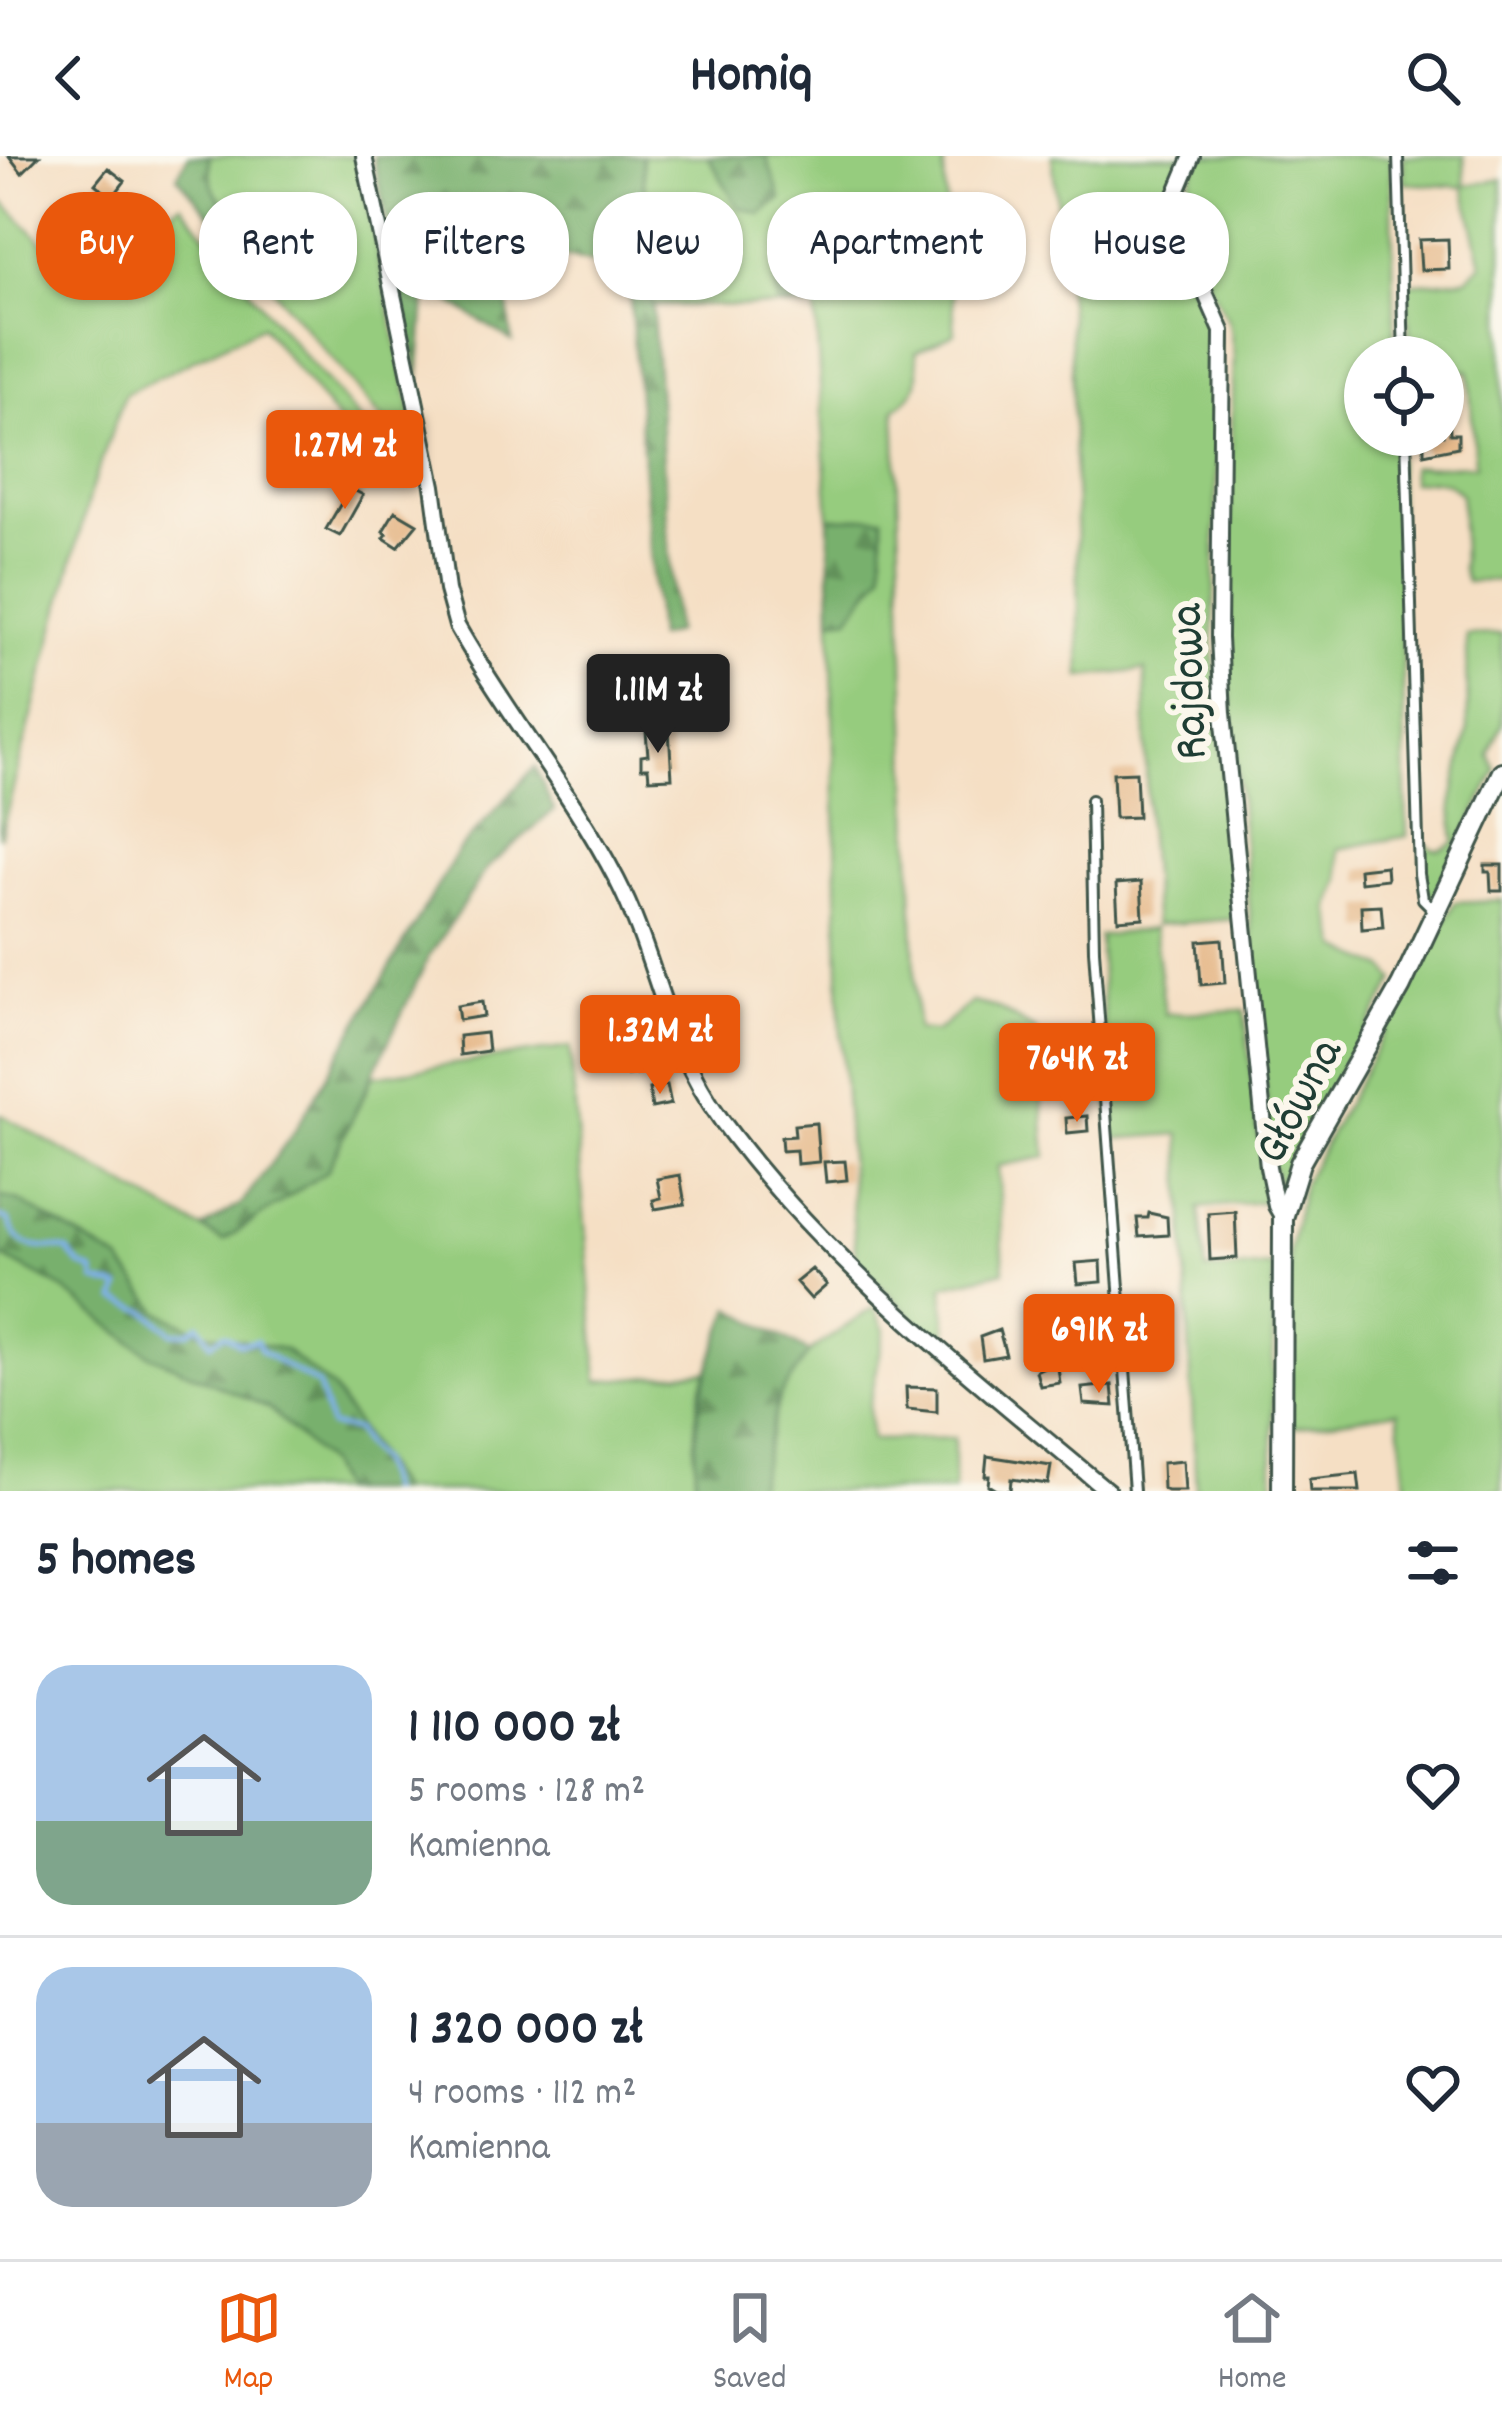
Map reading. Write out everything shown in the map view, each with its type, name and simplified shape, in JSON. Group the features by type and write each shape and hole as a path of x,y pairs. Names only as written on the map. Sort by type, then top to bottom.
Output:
{"street":[{"path":"364,156 433,486 447,590 457,626 617,880 682,1055 736,1137 797,1209 903,1319 1108,1491"},
{"name":"Rajdowa","path":"1192,156 1171,206 1170,224 1176,245 1200,281 1222,331 1223,713 1268,1167 1276,1207 1283,1218"},
{"name":"Główna","path":"1282,1491 1283,1218 1300,1163 1401,986 1502,772"}],"lane":[{"path":"1398,156 1403,336"},
{"path":"1407,456 1419,874 1423,899 1436,912"},
{"path":"1091,800 1094,950 1134,1491"}],"green space":[{"path":"188,156 209,156 215,192 199,192 199,202 177,176"},
{"path":"209,156 357,156 381,269 381,300 388,300 423,467 282,300 357,300 357,192 215,192 208,183"},
{"path":"373,156 642,156 644,192 593,192 593,263 569,258 569,192 381,195"},
{"path":"642,156 943,156 945,192 767,192 767,300 953,300 955,333 916,352 916,385 895,409 917,1030 936,1032 972,1002 997,1008 1036,1031 1046,1157 998,1166 1004,1271 943,1286 948,1352 856,1261 840,1017 831,619 850,616 883,518 829,518 815,307 652,305 652,300 743,300 743,192 644,192"},
{"path":"708,156 766,156 779,192 767,192 767,210 761,214 743,209 743,192 729,192"},
{"path":"1052,156 1182,156 1167,192 1056,192"},
{"path":"1199,156 1391,156 1395,336 1344,336 1344,456 1398,456 1407,836 1338,849 1340,880 1330,909 1339,948 1386,969 1395,980 1279,1185 1272,1165 1226,640 1234,356 1229,322 1217,300 1229,300 1229,192 1186,192"},
{"path":"1403,156 1464,156 1465,186 1502,179 1502,580 1466,582 1461,495 1456,489 1439,481 1411,482 1411,467 1475,465 1464,336 1410,336 1406,284 1466,279 1482,264 1464,187 1404,183"},
{"path":"0,204 36,235 36,300 175,300 175,208 181,204 199,227 199,300 257,300 402,469 363,452 262,326 125,394 90,493 0,838"},
{"path":"403,300 425,300 419,379"},
{"path":"448,300 507,300 512,341"},
{"path":"630,300 652,300 675,632 657,638"},
{"path":"778,300 815,300 815,306 778,305"},
{"path":"1068,300 1200,300 1216,329 1213,648 1235,919 1155,925 1147,823 1145,670 1081,677"},
{"path":"883,517 883,572 849,617 831,619 829,518"},
{"path":"1502,634 1502,723 1489,754 1496,771 1432,899 1426,895 1423,842 1439,850 1455,842 1452,805 1468,728 1467,635"},
{"path":"535,767 554,810 488,867 428,958 327,1171 223,1241 203,1228 242,1203 294,1132 458,851"},
{"path":"1502,900 1502,1491 1407,1491 1398,1411 1288,1428 1290,1251 1303,1184 1455,902"},
{"path":"1154,929 1165,1014 1244,1010 1270,1201 1199,1208 1206,1271 1273,1266 1273,1491 1196,1491 1180,1134 1111,1139 1099,936"},
{"path":"570,1047 598,1381 707,1371 695,1430 696,1491 399,1491 337,1395 285,1350 199,1331 159,1312 120,1261 0,1196 0,1114 223,1241 327,1171 373,1076"},
{"path":"0,1196 19,1201 120,1261 159,1312 199,1331 285,1350 332,1388 399,1491 340,1491 327,1464 269,1408 148,1354 60,1287 0,1255"},
{"path":"0,1255 60,1287 148,1354 269,1408 327,1464 340,1491 0,1491"},
{"path":"874,1307 885,1330 869,1406 871,1440 954,1438 954,1491 756,1491 779,1397 809,1352"},
{"path":"731,1308 809,1352 779,1397 756,1491 696,1491 695,1441 702,1397"}],"building":[{"path":"9,156 39,156 22,173"},
{"path":"108,168 125,181 117,192 105,192 95,184"},
{"path":"1448,239 1449,269 1421,270 1419,240"},
{"path":"350,488 363,495 340,536 326,529"},
{"path":"395,511 417,524 398,547 384,538 383,531"},
{"path":"668,671 671,687 638,693 635,677"},
{"path":"669,731 672,778 649,779 648,768 641,768 641,756 648,755 646,732"},
{"path":"1136,772 1138,817 1115,818 1113,773"},
{"path":"1485,865 1502,865 1502,891 1491,891"},
{"path":"1386,866 1387,879 1360,882 1359,869"},
{"path":"1141,882 1143,918 1118,920 1116,884"},
{"path":"1381,905 1383,927 1362,929 1361,906"},
{"path":"1222,939 1225,983 1201,985 1198,941"},
{"path":"482,1002 484,1016 459,1020 457,1006"},
{"path":"486,1033 488,1051 460,1055 459,1036"},
{"path":"650,1045 653,1072 627,1075 624,1048"},
{"path":"1082,1063 1084,1089 1052,1087 1051,1070"},
{"path":"667,1085 671,1104 652,1108 649,1089"},
{"path":"1087,1116 1088,1131 1067,1133 1066,1118"},
{"path":"816,1123 819,1162 797,1164 796,1150 782,1151 781,1137 795,1136 794,1125"},
{"path":"845,1161 847,1180 826,1182 824,1162"},
{"path":"680,1175 685,1204 655,1209 653,1200 661,1198 657,1179"},
{"path":"1235,1211 1237,1258 1210,1260 1208,1213"},
{"path":"1149,1213 1167,1217 1168,1235 1139,1237 1137,1218 1148,1218"},
{"path":"1101,1261 1102,1282 1078,1284 1076,1263"},
{"path":"812,1269 827,1285 811,1299 796,1282"},
{"path":"999,1330 1006,1355 983,1359 980,1337"},
{"path":"1057,1360 1060,1383 1040,1386 1036,1371 1044,1367 1044,1361"},
{"path":"1112,1385 1114,1406 1084,1404 1082,1388"},
{"path":"906,1387 937,1388 937,1412 907,1409"},
{"path":"987,1456 1051,1466 1048,1484 1011,1479 1010,1491 996,1490 985,1476"},
{"path":"1183,1461 1185,1491 1163,1489 1162,1463"},
{"path":"1358,1474 1360,1491 1310,1491 1309,1479"}],"waterway":[{"path":"0,1217 8,1220 25,1244 67,1250 94,1272 95,1281 120,1288 116,1300 146,1311 173,1333 189,1332 199,1324 211,1343 224,1334 240,1344 257,1341 261,1351 318,1385 330,1426 356,1430 378,1461 388,1491"}]}
